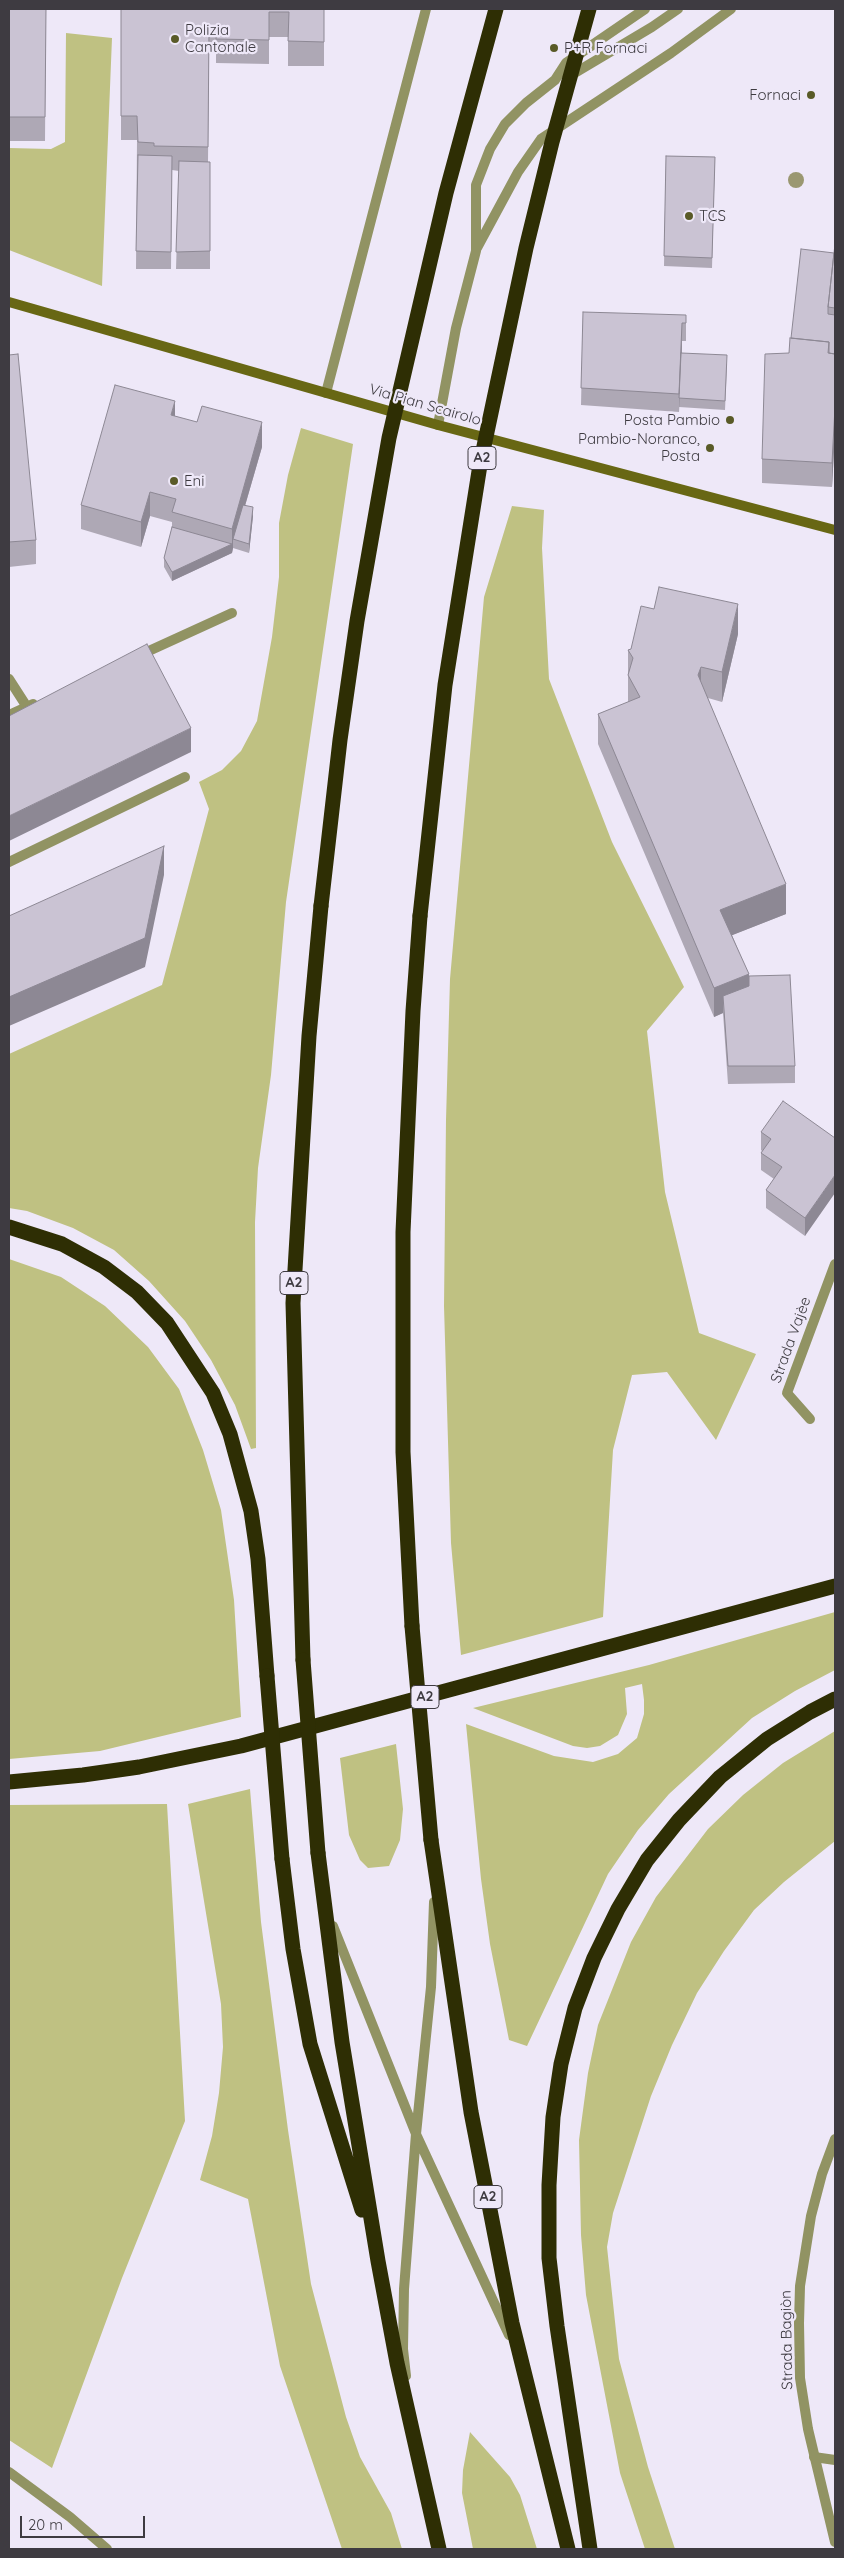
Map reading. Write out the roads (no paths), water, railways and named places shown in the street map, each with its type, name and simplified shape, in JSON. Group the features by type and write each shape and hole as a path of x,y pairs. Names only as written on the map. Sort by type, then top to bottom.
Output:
{"highway":[{"name":"A2","path":"439,2549 410,2421 378,2261 342,2042 318,1853 303,1660 293,1303 309,1036 321,906 340,740 357,621 389,438 446,193 496,9"},
{"name":"A2","path":"568,2549 512,2323 471,2112 433,1860 412,1626 403,1452 403,1232 412,1011 420,916 445,685 480,466 528,238 552,142 589,9"},
{"name":"A2","path":"9,1227 62,1244 104,1267 137,1292 167,1323 213,1393 230,1434 251,1511 258,1559 282,1859 293,1949 310,2044 378,2261"},
{"name":"A2","path":"9,1782 83,1775 241,1746 835,1586"},
{"path":"590,2549 562,2364 549,2258 549,2185 553,2117 561,2064 575,2008 594,1958 618,1909 646,1860 679,1820 720,1777 767,1739 835,1699"}],"main road":[{"name":"Via Pian Scairolo","path":"9,302 438,425 835,530"}],"street":[{"path":"326,393 426,9"},
{"path":"476,251 476,185 490,149 505,124 526,103 555,80 566,63 645,9"},
{"path":"555,80 568,77 652,27 678,9"},
{"path":"438,425 456,328 476,251 518,172 542,139 671,54 731,9"},
{"path":"134,658 232,613"},
{"path":"9,679 27,707"},
{"path":"9,715 45,698"},
{"path":"9,862 185,777"},
{"name":"Strada Vajèe","path":"810,1419 787,1393 835,1264"},
{"path":"410,2421 403,2349 404,2289 416,2134 431,1987 435,1925 433,1860"},
{"path":"321,1877 334,1933 416,2134 507,2329 531,2403"},
{"name":"Strada Bagiòn","path":"835,2139 822,2174 811,2216 800,2286 800,2378 814,2457 835,2542"},
{"path":"814,2457 835,2460"},
{"path":"9,2472 64,2512 107,2549"}],"place":[{"name":"Polizia Cantonale","path":"175,39"},
{"name":"P+R Fornaci","path":"554,48"},
{"name":"Fornaci","path":"811,95"},
{"name":"TCS","path":"689,216"},
{"name":"Posta Pambio","path":"730,420"},
{"name":"Pambio-Noranco, Posta","path":"710,448"},
{"name":"Eni","path":"174,481"}]}
